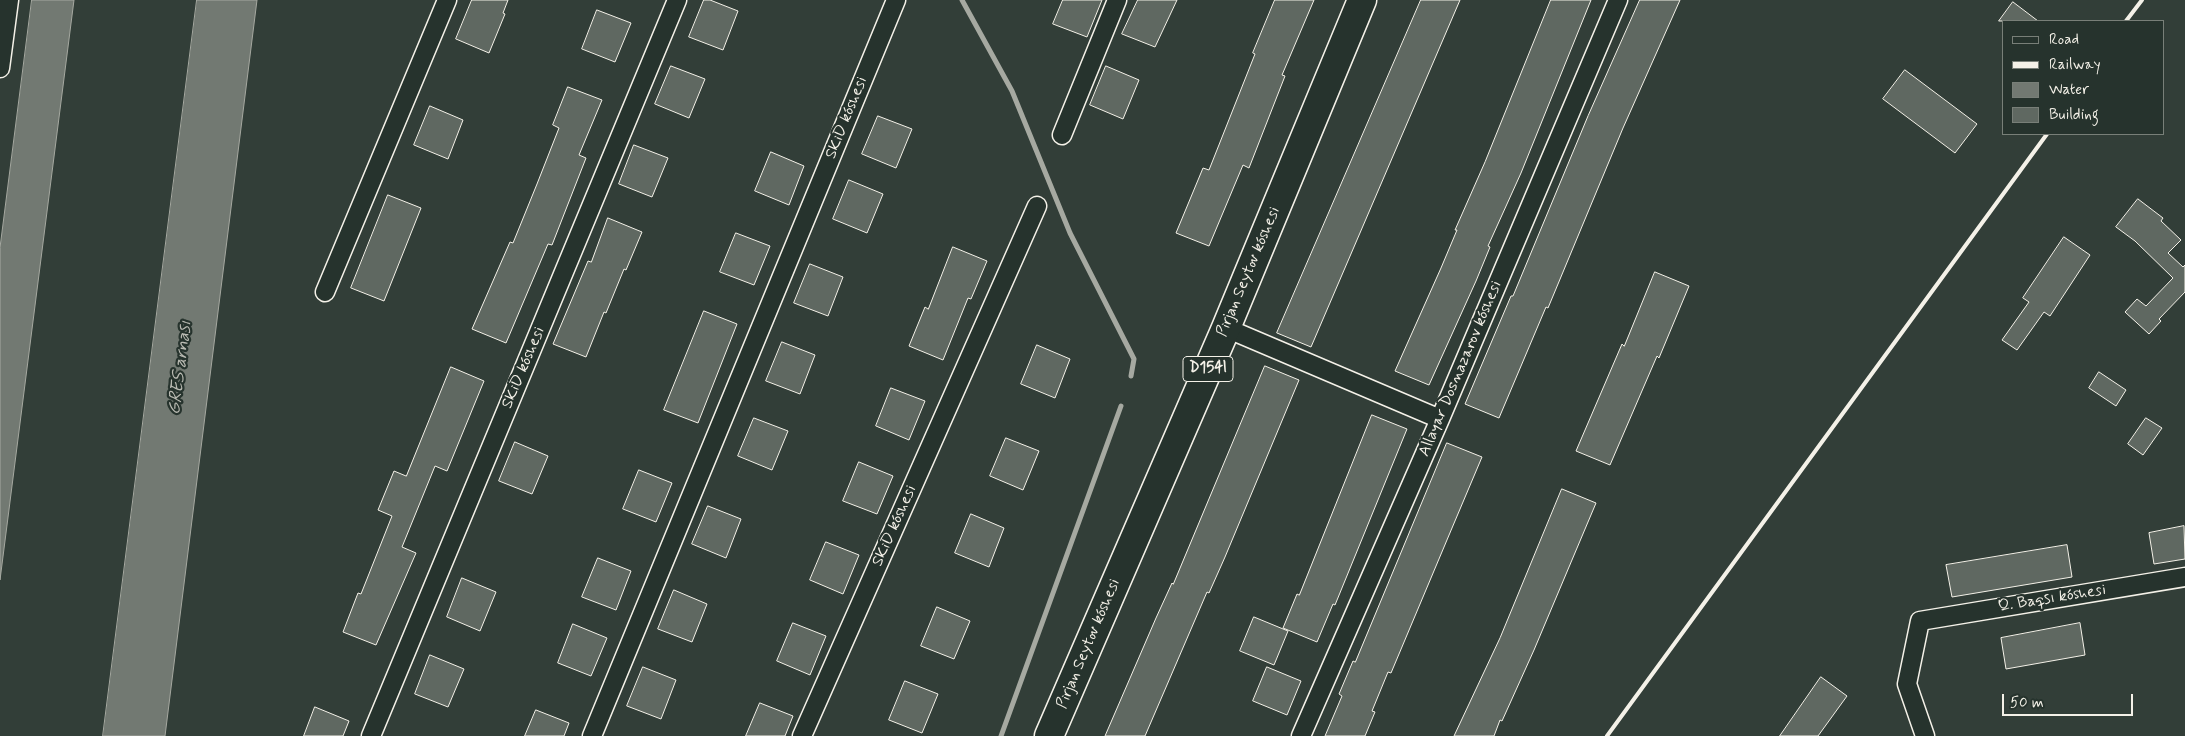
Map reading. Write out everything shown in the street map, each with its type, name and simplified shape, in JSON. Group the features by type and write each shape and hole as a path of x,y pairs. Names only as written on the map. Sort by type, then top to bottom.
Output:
{"main road":[{"name":"Pirjan Seytov kóshesi","path":"1050,736 1226,328 1362,0"}],"street":[{"path":"0,68 9,0"},
{"path":"325,292 447,0"},
{"name":"SKiD kóshesi","path":"371,736 677,0"},
{"name":"SKiD kóshesi","path":"592,736 896,0"},
{"path":"1062,135 1117,0"},
{"name":"Allayar Dosnazarov kóshesi","path":"1301,736 1440,419 1618,0"},
{"name":"SKiD kóshesi","path":"802,736 1037,206"},
{"path":"1226,328 1440,419"},
{"name":"Q. Baqsı kóshesi","path":"1926,736 1907,684 1920,621 2185,577"}],"water":[{"path":"32,0 74,0 0,580 0,248"},
{"name":"GRES arnası","path":"197,0 257,0 165,736 103,736"}],"building":[{"path":"472,0 508,0 503,13 505,14 489,53 456,39"},
{"path":"704,0 710,0 738,11 723,50 689,37"},
{"path":"1063,0 1102,0 1087,37 1053,24"},
{"path":"1138,0 1177,0 1155,47 1122,34"},
{"path":"1275,0 1314,0 1282,75 1285,76 1249,168 1243,165 1209,246 1176,233 1203,168 1209,170"},
{"path":"1421,0 1460,0 1311,347 1277,333"},
{"path":"1551,0 1591,0 1521,173 1488,246 1490,247 1476,281 1429,385 1395,371 1457,230 1455,230"},
{"path":"1640,0 1680,0 1499,418 1465,404 1511,296 1513,296 1588,116"},
{"path":"2013,2 2037,20 2002,20 1999,21"},
{"path":"597,10 631,23 615,62 582,49"},
{"path":"671,66 705,79 689,118 655,104"},
{"path":"1106,66 1139,80 1123,119 1090,105"},
{"path":"1905,70 1977,124 1955,153 1883,99"},
{"path":"568,87 602,100 579,155 586,158 552,245 548,244 506,343 472,329 510,242 513,243 537,184 559,128 553,125"},
{"path":"430,106 463,120 448,159 414,145"},
{"path":"878,116 912,129 896,168 862,154"},
{"path":"634,145 668,158 652,197 619,184"},
{"path":"771,152 804,166 789,205 755,191"},
{"path":"849,180 883,194 867,233 833,219"},
{"path":"388,195 421,208 384,301 351,288"},
{"path":"2138,199 2163,218 2161,221 2181,240 2168,253 2183,267 2185,265 2185,292 2159,319 2161,321 2149,334 2125,312 2137,299 2146,306 2173,278 2135,241 2116,227"},
{"path":"608,218 642,232 606,313 604,312 586,357 553,344 588,261 591,262"},
{"path":"736,233 770,246 754,285 720,272"},
{"path":"2064,237 2090,255 2050,316 2044,312 2017,350 2002,340 2029,302 2023,298"},
{"path":"953,247 987,261 971,299 968,298 943,360 909,346 925,307 928,309"},
{"path":"810,264 843,277 828,316 794,303"},
{"path":"1655,272 1689,286 1659,358 1657,356 1610,465 1576,451 1622,344 1624,346"},
{"path":"704,311 737,324 698,423 664,410"},
{"path":"782,342 815,355 800,394 766,381"},
{"path":"1037,345 1070,359 1055,398 1021,384"},
{"path":"1265,366 1299,380 1225,557 1209,593 1207,592 1145,736 1105,736 1156,618 1173,584"},
{"path":"451,367 484,381 447,471 435,466 402,547 416,553 376,645 343,632 358,593 361,594 392,516 378,510 394,471 406,476"},
{"path":"2099,372 2126,390 2116,406 2089,388"},
{"path":"891,388 925,401 909,440 876,426"},
{"path":"1372,415 1407,429 1335,605 1333,604 1317,642 1283,628 1297,594 1299,595"},
{"path":"754,418 788,431 772,470 738,456"},
{"path":"2146,418 2162,428 2143,455 2128,444"},
{"path":"1006,438 1039,451 1023,490 990,476"},
{"path":"515,442 548,456 532,494 499,481"},
{"path":"1447,443 1482,457 1391,673 1388,672 1372,711 1375,712 1365,736 1325,736 1342,696 1339,694 1353,661 1355,662"},
{"path":"859,462 893,476 877,514 843,501"},
{"path":"639,470 672,483 656,522 623,509"},
{"path":"1562,489 1596,503 1534,650 1494,736 1454,736 1500,638"},
{"path":"708,506 741,519 726,558 692,544"},
{"path":"971,514 1004,528 989,567 955,553"},
{"path":"2184,526 2185,559 2154,564 2149,533"},
{"path":"826,542 859,555 843,594 810,580"},
{"path":"2067,545 2072,577 1952,597 1946,565"},
{"path":"598,558 631,571 616,610 582,597"},
{"path":"462,578 496,592 480,631 447,617"},
{"path":"674,590 707,604 692,642 658,629"},
{"path":"937,607 970,621 954,659 921,646"},
{"path":"1254,617 1288,631 1274,665 1240,651"},
{"path":"793,623 826,636 810,675 777,661"},
{"path":"2080,623 2085,655 2006,669 2001,638"},
{"path":"573,624 607,638 591,676 558,663"},
{"path":"430,655 464,669 448,707 415,694"},
{"path":"643,667 676,680 661,719 627,706"},
{"path":"1267,667 1301,681 1287,715 1253,701"},
{"path":"1821,677 1847,696 1818,736 1780,736"},
{"path":"905,681 938,694 922,733 889,720"},
{"path":"760,703 793,716 785,736 746,736"},
{"path":"315,707 349,721 343,736 304,736"},
{"path":"536,710 569,723 564,736 525,736"}],"waterway":[{"path":"962,0 1012,91 1070,233 1134,359 1131,376"},
{"path":"1001,736 1121,406"}],"railway":[{"path":"2127,20 2142,0"},
{"path":"1607,736 2046,135"}]}
